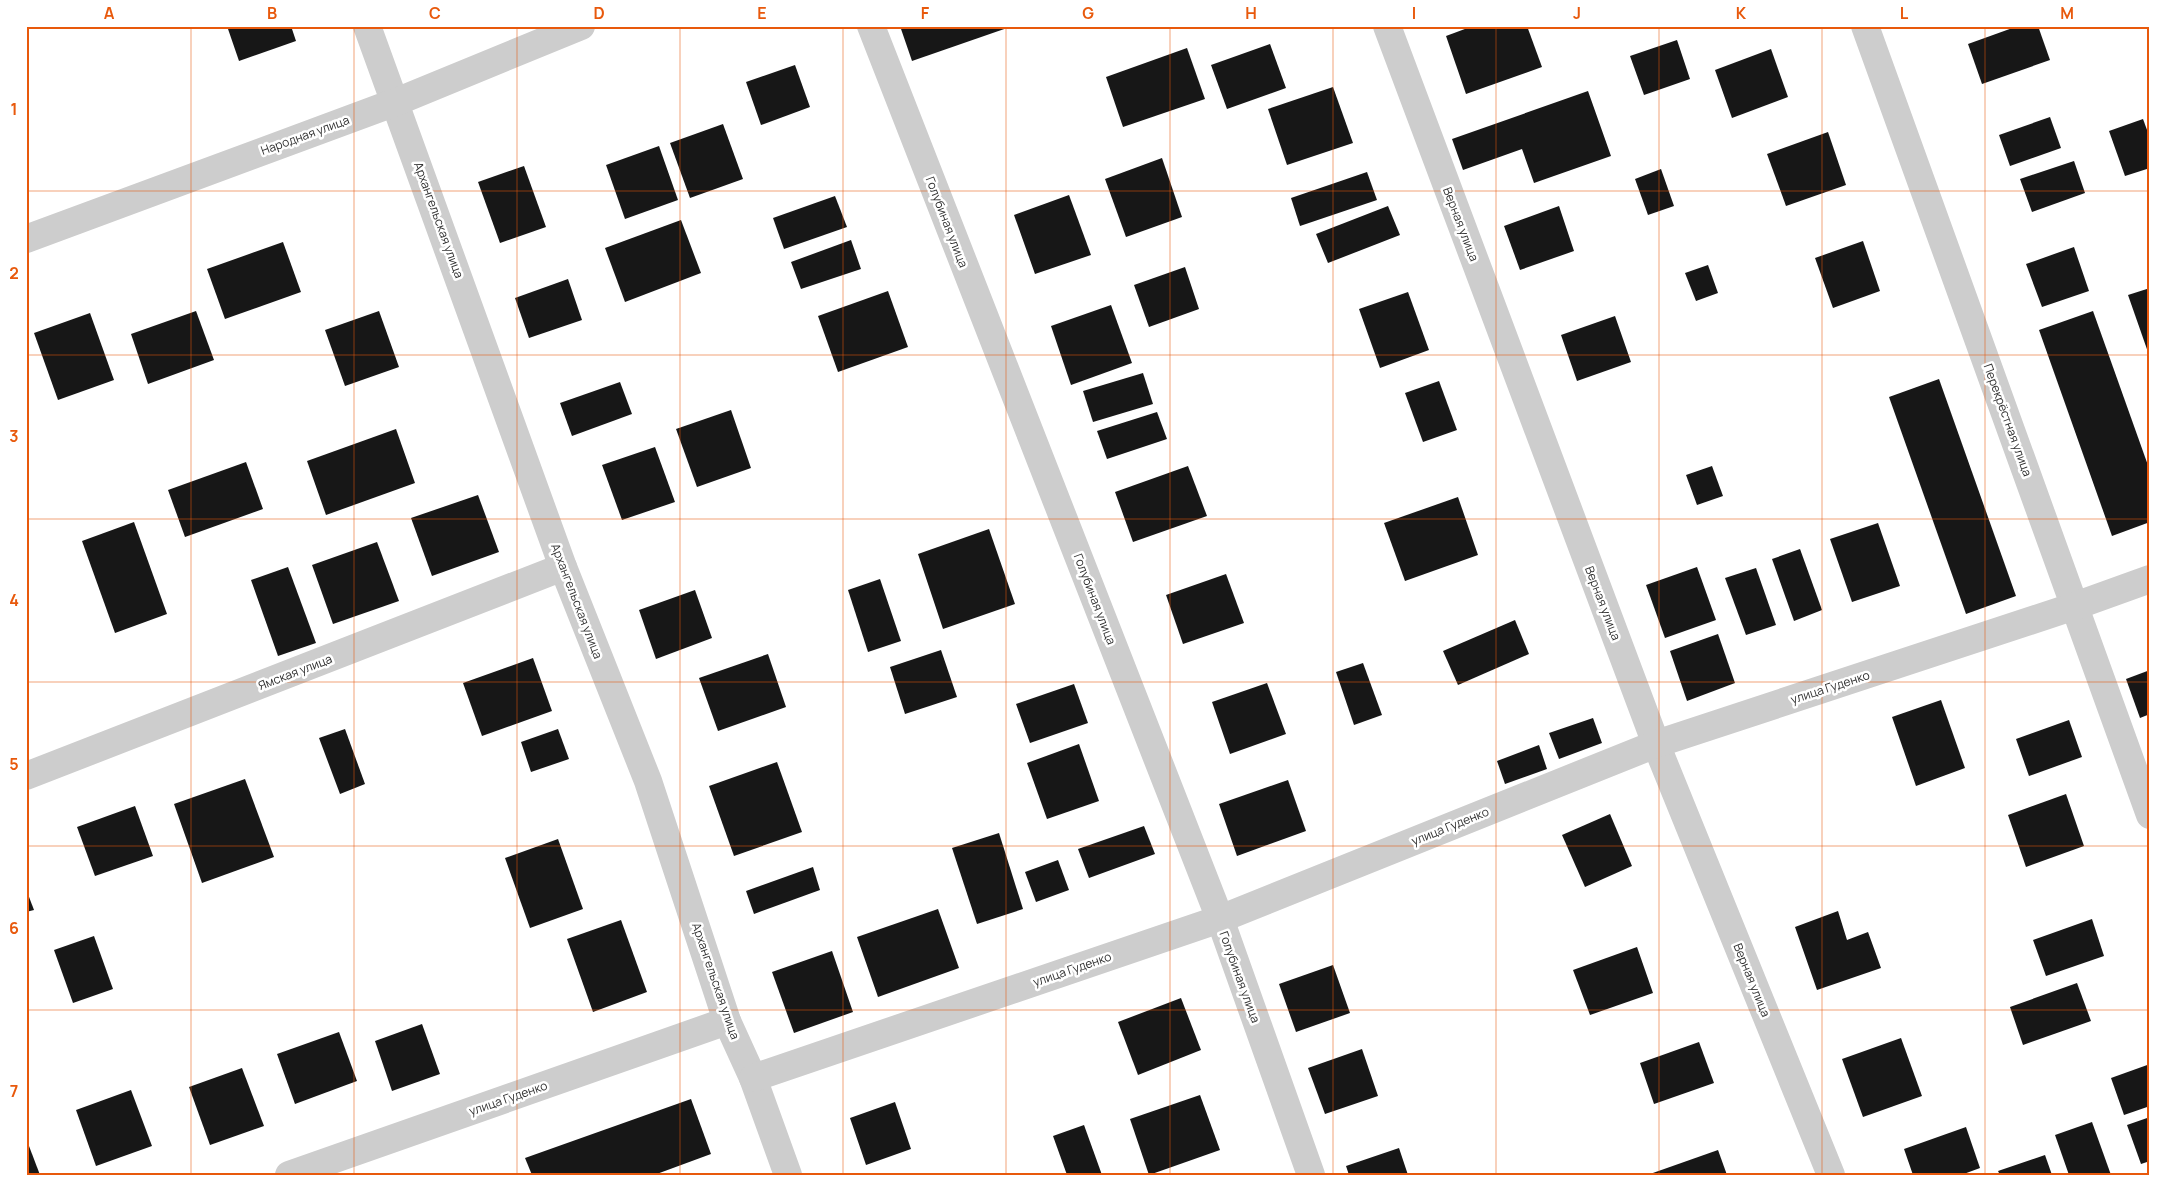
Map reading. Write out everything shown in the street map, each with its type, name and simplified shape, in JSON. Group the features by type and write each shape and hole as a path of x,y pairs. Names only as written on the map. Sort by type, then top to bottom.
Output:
{"street":[{"name":"Архангельская улица","path":"367,26 563,567 648,781 727,1021 753,1078 788,1175"},
{"name":"Народная улица","path":"26,239 396,102 581,26"},
{"name":"Голубиная улица","path":"871,26 1220,919 1311,1175"},
{"name":"Верная улица","path":"1387,26 1656,744 1831,1175"},
{"name":"Перекрёстная улица","path":"1865,26 2150,815"},
{"name":"Ямская улица","path":"26,776 563,567"},
{"name":"улица Гуденко","path":"753,1078 1220,919 1656,744 2076,606 2150,579"},
{"name":"улица Гуденко","path":"289,1175 727,1021"}],"building":[{"path":"227,26 291,26 296,41 239,61"},
{"path":"900,26 1010,26 1010,27 912,61"},
{"path":"1473,26 1527,26 1542,67 1466,94 1446,36"},
{"path":"2018,26 2038,26 2050,60 1982,84 1968,44"},
{"path":"1677,40 1690,79 1644,95 1630,56"},
{"path":"1270,44 1286,88 1227,109 1211,65"},
{"path":"1187,48 1205,99 1123,127 1106,77"},
{"path":"1771,49 1788,97 1732,118 1715,70"},
{"path":"795,65 810,107 761,125 746,82"},
{"path":"1333,87 1353,143 1287,165 1268,109"},
{"path":"1588,91 1611,156 1534,183 1522,149 1463,170 1452,139"},
{"path":"2050,117 2061,148 2010,166 1999,135"},
{"path":"2143,119 2150,138 2150,168 2125,176 2109,131"},
{"path":"723,124 743,179 690,198 670,143"},
{"path":"1828,132 1846,185 1786,206 1767,154"},
{"path":"659,146 678,200 625,219 606,165"},
{"path":"1162,158 1182,217 1126,237 1105,179"},
{"path":"2074,161 2085,193 2032,212 2020,179"},
{"path":"524,166 546,227 500,243 478,182"},
{"path":"1661,169 1674,206 1648,215 1635,179"},
{"path":"1367,172 1377,200 1300,226 1291,198"},
{"path":"1069,195 1091,255 1035,274 1014,215"},
{"path":"835,196 847,227 784,249 773,218"},
{"path":"1388,206 1400,235 1328,263 1316,234"},
{"path":"1559,206 1574,251 1520,270 1504,226"},
{"path":"681,220 701,273 625,302 605,248"},
{"path":"851,240 861,269 801,289 791,262"},
{"path":"1863,241 1880,291 1833,308 1815,258"},
{"path":"283,242 301,292 225,319 207,269"},
{"path":"2074,247 2089,291 2042,307 2026,264"},
{"path":"1708,265 1718,293 1696,301 1685,273"},
{"path":"1185,267 1199,309 1149,327 1134,285"},
{"path":"568,279 582,320 529,338 515,298"},
{"path":"2150,288 2150,355 2149,355 2128,295"},
{"path":"888,291 908,347 838,372 818,316"},
{"path":"1408,292 1429,350 1380,368 1359,309"},
{"path":"1111,305 1132,363 1071,385 1051,326"},
{"path":"196,311 214,360 148,384 131,334"},
{"path":"379,311 399,367 345,386 325,330"},
{"path":"2093,311 2150,471 2150,522 2112,536 2039,330"},
{"path":"90,313 114,380 58,400 34,333"},
{"path":"1615,316 1631,362 1577,381 1561,335"},
{"path":"1143,373 1153,404 1093,422 1083,391"},
{"path":"1939,379 2016,596 1966,614 1889,397"},
{"path":"1439,381 1457,430 1423,442 1405,393"},
{"path":"620,382 632,414 572,436 560,403"},
{"path":"731,410 751,468 697,487 676,429"},
{"path":"1157,412 1167,439 1107,459 1097,431"},
{"path":"396,429 415,483 326,515 307,461"},
{"path":"655,447 675,502 622,520 602,465"},
{"path":"246,462 263,509 185,537 168,490"},
{"path":"1188,466 1207,516 1133,542 1115,492"},
{"path":"1712,466 1723,496 1697,505 1686,475"},
{"path":"478,495 499,552 432,576 411,518"},
{"path":"1458,497 1478,555 1405,581 1384,523"},
{"path":"134,522 167,614 115,633 82,541"},
{"path":"1878,523 1900,586 1852,602 1830,539"},
{"path":"989,529 1015,604 943,629 918,554"},
{"path":"377,542 399,601 333,624 312,565"},
{"path":"1800,549 1822,610 1794,621 1772,559"},
{"path":"288,567 316,643 278,656 251,580"},
{"path":"1697,567 1716,620 1665,638 1646,585"},
{"path":"1756,568 1776,625 1746,635 1725,578"},
{"path":"1226,574 1244,623 1183,644 1166,595"},
{"path":"880,579 901,641 868,652 848,590"},
{"path":"695,590 712,638 656,659 639,610"},
{"path":"1515,620 1529,654 1458,685 1443,651"},
{"path":"1718,634 1735,683 1687,701 1670,651"},
{"path":"941,650 957,697 905,714 890,667"},
{"path":"768,654 786,707 718,731 699,678"},
{"path":"533,658 552,711 482,736 463,683"},
{"path":"1363,663 1382,715 1354,725 1336,672"},
{"path":"2150,670 2150,714 2140,718 2126,679"},
{"path":"1267,683 1286,734 1230,754 1212,702"},
{"path":"1074,684 1088,723 1030,743 1016,704"},
{"path":"1941,700 1965,768 1916,786 1892,717"},
{"path":"1593,718 1602,743 1559,759 1549,733"},
{"path":"2069,720 2082,757 2029,776 2016,739"},
{"path":"345,729 365,784 340,794 319,738"},
{"path":"558,729 569,759 531,772 521,742"},
{"path":"1079,744 1099,801 1047,819 1027,763"},
{"path":"1539,745 1547,769 1505,784 1497,761"},
{"path":"777,762 802,832 734,856 709,786"},
{"path":"245,779 274,857 202,883 174,804"},
{"path":"1288,780 1306,831 1237,856 1219,804"},
{"path":"2066,794 2084,846 2026,867 2008,815"},
{"path":"135,806 153,856 95,876 77,827"},
{"path":"1610,814 1632,866 1585,887 1562,835"},
{"path":"1144,826 1155,854 1089,878 1078,849"},
{"path":"999,833 1023,909 977,924 952,848"},
{"path":"558,839 583,909 530,928 505,858"},
{"path":"1058,860 1069,890 1036,902 1025,872"},
{"path":"813,867 820,890 754,914 746,891"},
{"path":"26,889 34,910 26,912"},
{"path":"938,909 959,968 878,997 857,937"},
{"path":"1838,911 1847,940 1868,932 1881,968 1817,990 1795,927"},
{"path":"2092,919 2104,956 2046,976 2033,940"},
{"path":"621,920 647,992 593,1012 567,939"},
{"path":"94,936 113,989 73,1003 54,950"},
{"path":"1637,947 1653,993 1590,1015 1573,970"},
{"path":"832,951 853,1012 794,1033 772,972"},
{"path":"1333,965 1350,1013 1296,1032 1279,984"},
{"path":"2077,983 2091,1021 2023,1045 2010,1007"},
{"path":"1181,998 1201,1050 1138,1075 1118,1022"},
{"path":"422,1024 440,1074 392,1091 375,1041"},
{"path":"339,1032 357,1081 295,1104 277,1054"},
{"path":"1901,1038 1922,1096 1863,1117 1842,1059"},
{"path":"1699,1042 1714,1083 1654,1104 1640,1063"},
{"path":"1362,1049 1378,1096 1325,1114 1308,1068"},
{"path":"2150,1064 2150,1106 2124,1115 2111,1078"},
{"path":"242,1068 264,1126 210,1145 189,1087"},
{"path":"131,1090 152,1146 96,1166 76,1110"},
{"path":"1200,1095 1220,1150 1149,1175 1130,1119"},
{"path":"691,1099 711,1154 654,1175 532,1175 525,1158"},
{"path":"895,1102 911,1149 866,1165 850,1118"},
{"path":"2150,1117 2150,1161 2141,1164 2127,1125"},
{"path":"2092,1122 2111,1175 2069,1175 2055,1135"},
{"path":"1084,1125 1102,1175 1067,1175 1053,1136"},
{"path":"1966,1127 1980,1168 1961,1175 1913,1175 1904,1149"},
{"path":"29,1146 40,1175 26,1175 26,1147"},
{"path":"1399,1148 1408,1175 1349,1175 1346,1166"},
{"path":"1718,1150 1727,1175 1650,1175 1650,1174"},
{"path":"2045,1155 2052,1175 2000,1175 1998,1171"}]}
